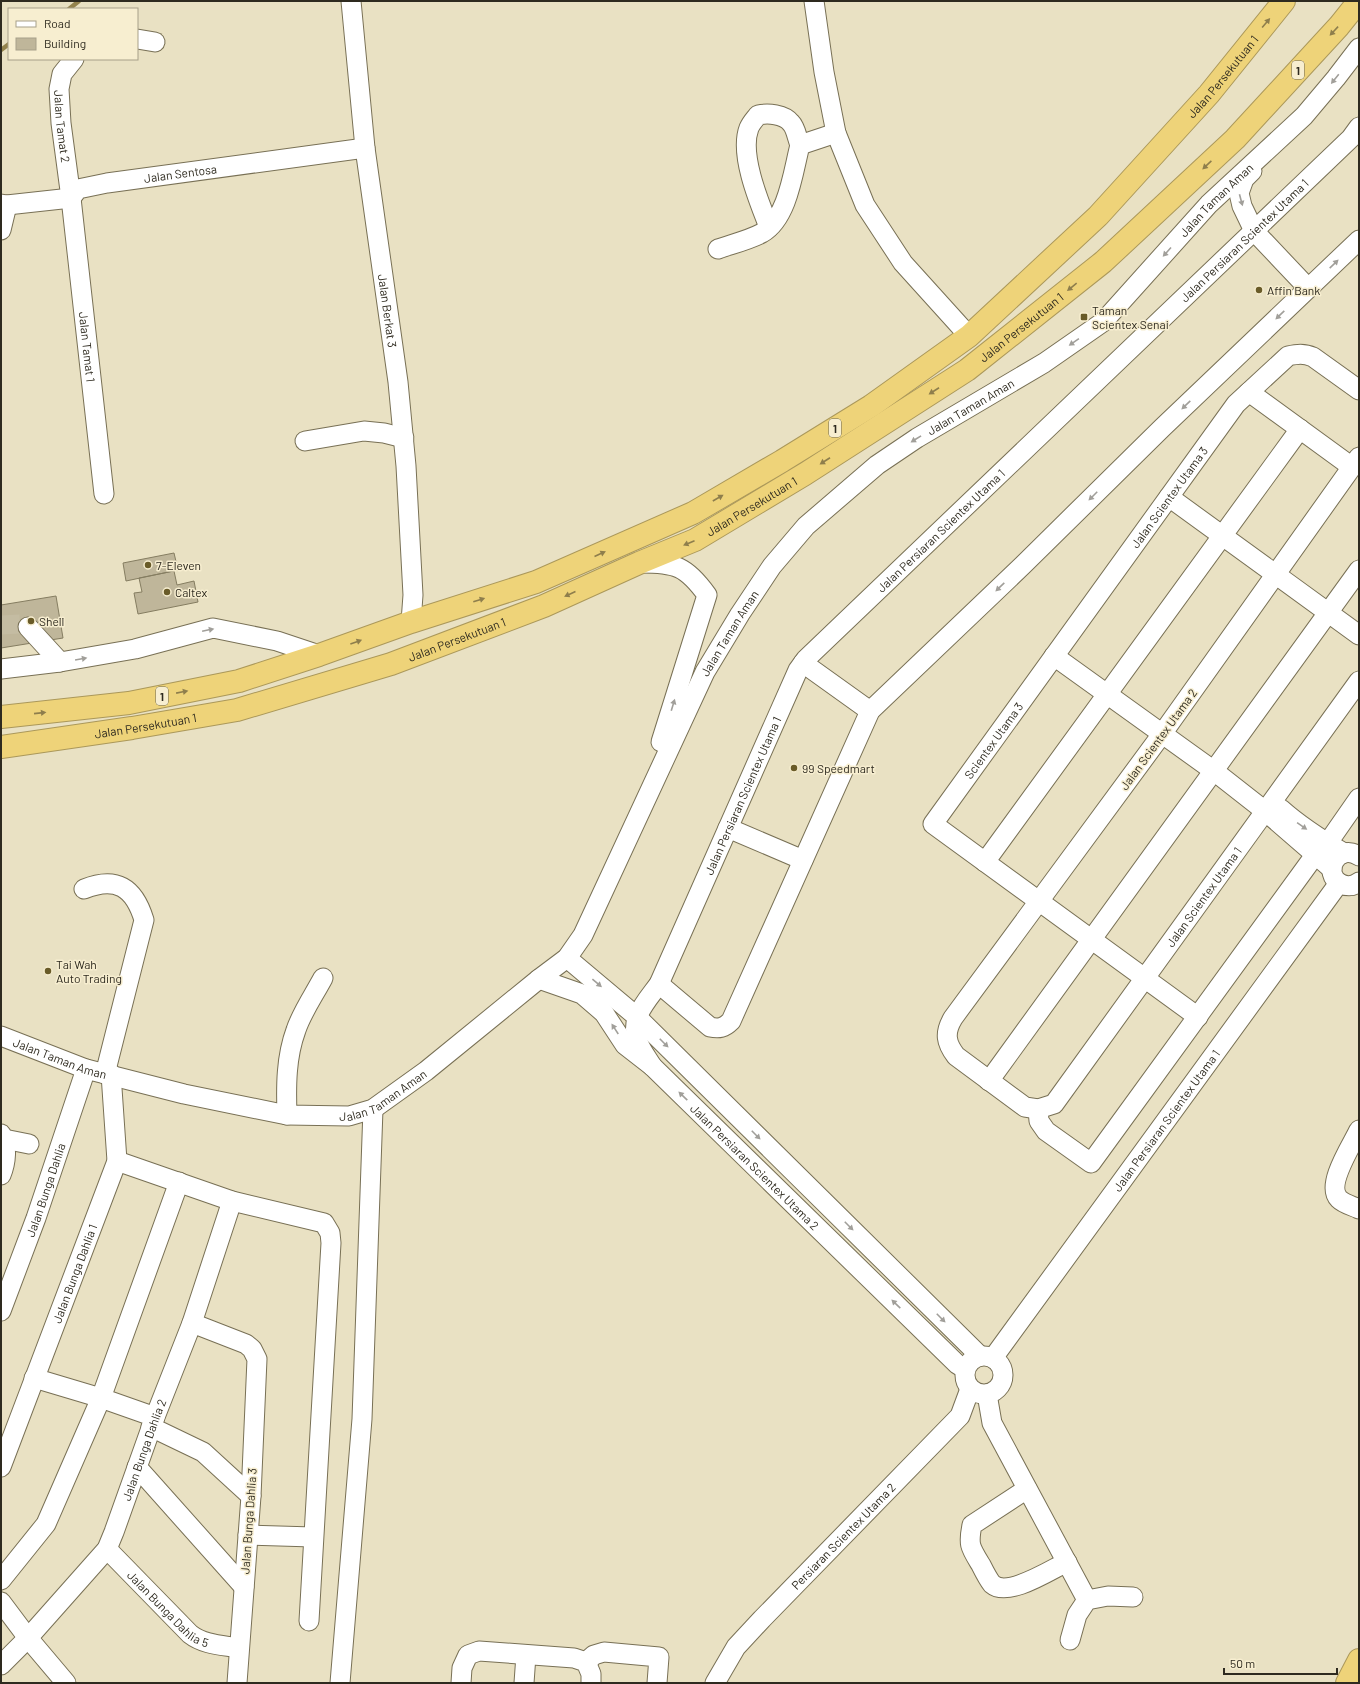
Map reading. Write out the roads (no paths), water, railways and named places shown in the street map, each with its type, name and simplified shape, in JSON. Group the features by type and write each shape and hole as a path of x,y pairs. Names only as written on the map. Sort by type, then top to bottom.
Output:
{"highway":[{"name":"Jalan Persekutuan 1","path":"1,717 137,701 239,681 319,655 411,622 536,582 693,513 782,461 871,406 969,336 1098,216 1209,94 1284,1"},
{"name":"Jalan Persekutuan 1","path":"1,747 132,728 237,710 391,664 544,606 639,563 695,540 805,474 967,370 1103,262 1235,139 1339,26 1359,1"},
{"path":"1347,1683 1359,1660"}],"street":[{"name":"Jalan Berkat 3","path":"351,1 365,148 404,438 413,595 411,622"},
{"path":"814,1 824,72 836,133 866,205 903,262 969,336"},
{"name":"Jalan Taman Aman","path":"1,1036 86,1069 184,1094 287,1115 349,1116 373,1109 426,1071 567,958 582,935 705,672 740,614 772,566 806,526 877,465 917,438 1044,363 1103,322 1209,204 1304,116 1359,48"},
{"name":"Jalan Tamat 2","path":"71,198 59,88 62,74 73,60"},
{"path":"718,249 763,233 769,227 780,215 788,192 800,145 792,123 787,119 766,113 758,115 749,127 747,136 747,151 752,185 769,227"},
{"path":"1304,116 1244,180 1239,193 1242,206 1254,231 1308,288"},
{"name":"Jalan Persiaran Scientex Utama 1","path":"636,1016 659,984 798,670 803,663 1352,138 1359,127"},
{"path":"800,145 836,133"},
{"name":"Jalan Sentosa","path":"4,205 45,202 71,198 78,189 107,183 365,148"},
{"name":"Jalan Tamat 1","path":"71,198 104,494"},
{"path":"1,230 4,205"},
{"path":"659,984 710,1027 718,1029 726,1026 731,1021 870,711 1023,565 1162,428 1359,240"},
{"name":"Jalan Scientex Utama 3","path":"1054,656 1236,404 1288,356 1307,354 1359,390"},
{"path":"1249,392 1300,429 1356,462"},
{"path":"1198,1017 985,862 1300,429"},
{"path":"305,441 364,432 384,433 404,438"},
{"name":"Jalan Scientex Utama 2","path":"1041,1108 1025,1107 956,1056 950,1048 947,1038 948,1027 953,1018 1162,734 1356,462"},
{"path":"1168,497 1359,635"},
{"name":"Jalan Taman Aman","path":"639,563 665,563 678,566 695,578 707,595 641,809"},
{"path":"989,1081 1359,570"},
{"path":"28,627 60,662"},
{"path":"1,670 60,662 135,649 213,628 276,641 319,655"},
{"path":"1054,656 1214,771 1269,806 1321,849 1335,876 1350,886 1359,882"},
{"name":"Scientex Utama 3","path":"985,862 933,824 1054,656"},
{"path":"803,663 870,711"},
{"name":"Jalan Scientex Utama 1","path":"1041,1108 1054,1104 1359,681"},
{"path":"1041,1108 1039,1120 1046,1131 1091,1164 1359,798"},
{"path":"728,828 803,860"},
{"path":"1321,849 1355,855"},
{"name":"Jalan Persiaran Scientex Utama 1","path":"986,1357 1335,876 1335,859 1355,855"},
{"name":"Jalan Bunga Dahlia 1","path":"1,1467 6,1458 34,1378 117,1162 108,1074 144,920 140,906 132,896 119,885 94,885 84,889"},
{"name":"Jalan Persiaran Scientex Utama 2","path":"567,958 636,1016 986,1357"},
{"path":"287,1115 286,1085 290,1051 296,1029 323,978"},
{"name":"Jalan Persiaran Scientex Utama 2","path":"539,979 582,994 604,1013 625,1045 652,1066 957,1364 965,1369"},
{"path":"636,1016 638,1042 652,1066"},
{"name":"Jalan Bunga Dahlia","path":"1,1311 36,1218 86,1069"},
{"path":"340,1683 362,1418 373,1109"},
{"path":"1359,1130 1336,1176 1335,1188 1339,1199 1359,1209"},
{"path":"1,1175 4,1167 5,1153 2,1137 29,1144"},
{"path":"117,1162 232,1201 324,1223 330,1233 328,1300 309,1621"},
{"path":"1,1580 46,1524 101,1398 179,1182"},
{"name":"Jalan Bunga Dahlia 2","path":"1,1665 28,1638 107,1549 153,1422 192,1323 232,1201"},
{"name":"Jalan Bunga Dahlia 3","path":"192,1323 246,1344 252,1349 257,1359 251,1496 237,1683"},
{"path":"979,1392 997,1390 1002,1381 1003,1376 1001,1365 986,1357 972,1359 965,1369 965,1381 979,1392 992,1423 1087,1600"},
{"path":"34,1378 101,1398 153,1422 203,1452 251,1496"},
{"name":"Persiaran Scientex Utama 2","path":"715,1683 736,1647 762,1618 960,1416 979,1392"},
{"path":"137,1467 244,1587"},
{"path":"1027,1489 972,1525 969,1541 972,1550 992,1584 1002,1588 1015,1587 1067,1562"},
{"path":"248,1535 313,1537"},
{"name":"Jalan Bunga Dahlia 5","path":"107,1549 194,1638 198,1641 239,1648"},
{"path":"1070,1640 1077,1615 1087,1600 1108,1596 1132,1597"},
{"path":"1,1602 28,1638 66,1683"},
{"path":"461,1675 468,1655 479,1651 574,1658 589,1673 594,1655 604,1652 659,1657 657,1683"},
{"path":"524,1683 526,1655"}],"waterway":[{"path":"70,8 79,1"},
{"path":"1,50 8,45"}],"tunnel":[{"path":"1,625 21,624 28,627"}],"place":[{"name":"Affin Bank","path":"1259,290"},
{"name":"Taman Scientex Senai","path":"1084,317"},
{"name":"7-Eleven","path":"148,565"},
{"name":"Caltex","path":"167,592"},
{"name":"Shell","path":"31,621"},
{"name":"99 Speedmart","path":"794,768"},
{"name":"Tai Wah Auto Trading","path":"48,971"}]}
